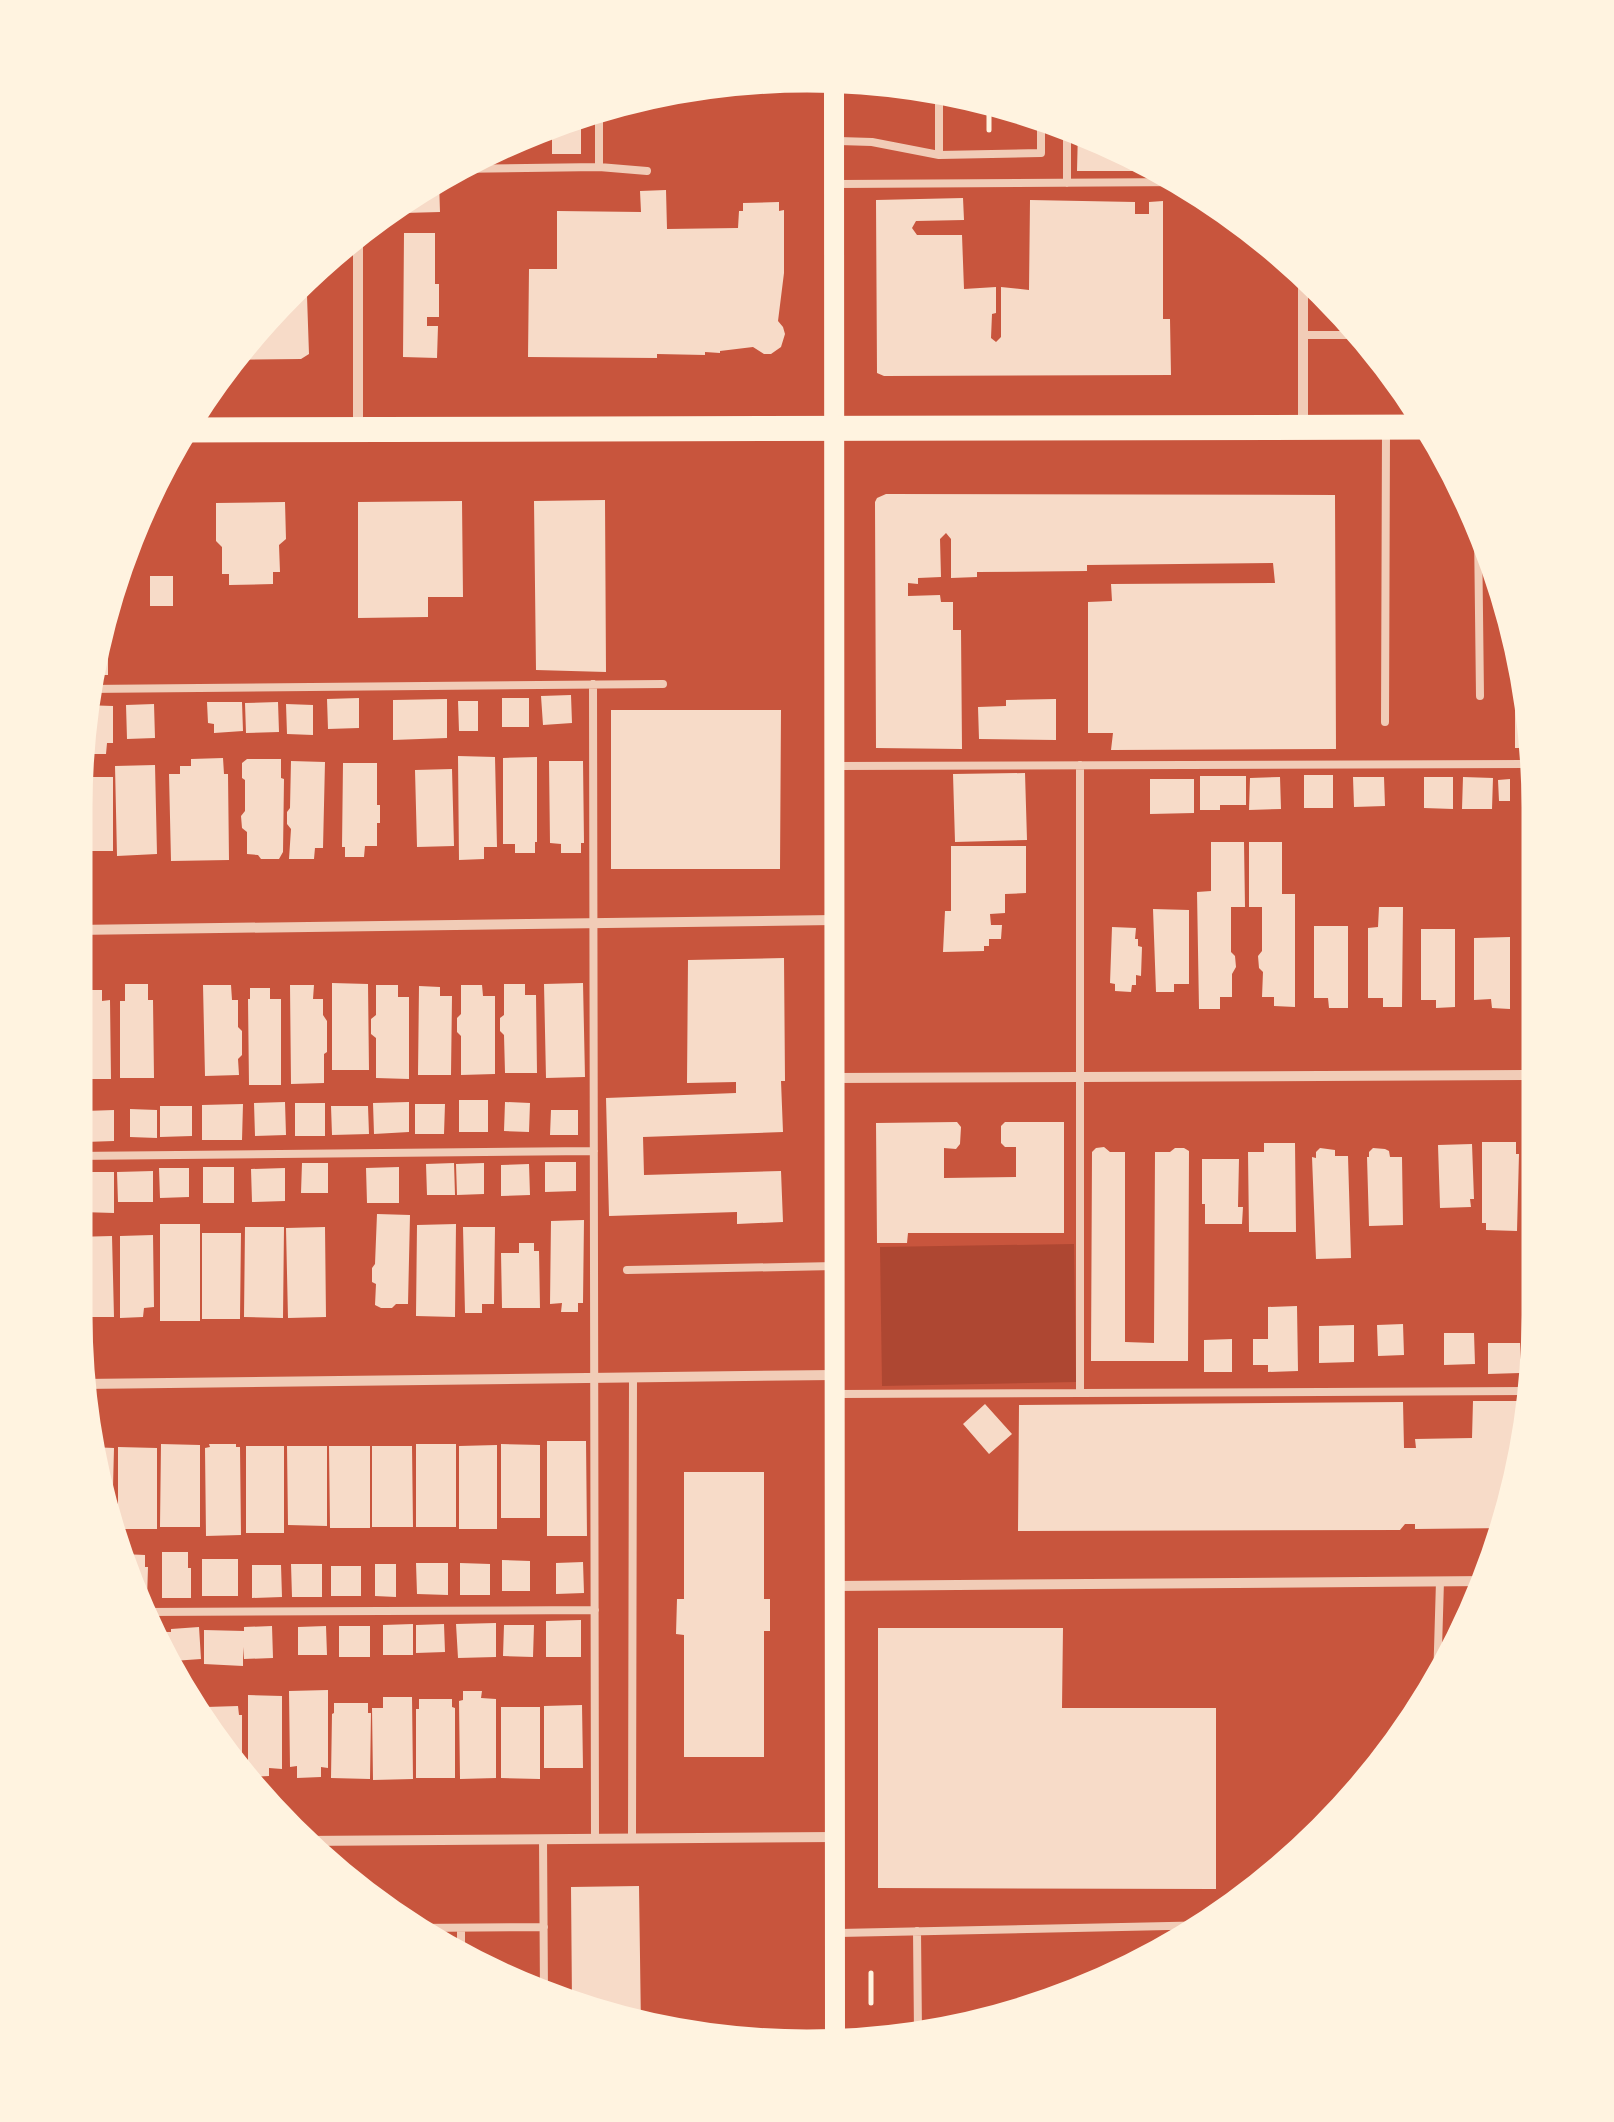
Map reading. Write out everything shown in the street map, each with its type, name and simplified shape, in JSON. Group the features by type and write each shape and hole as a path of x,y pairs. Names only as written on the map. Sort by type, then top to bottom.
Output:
{"main road":[{"path":"834,91 835,2031"},
{"path":"198,430 1415,428"}],"street":[{"path":"358,249 358,428"},
{"path":"1303,290 1303,428"},
{"path":"90,930 834,920"},
{"path":"834,1078 1524,1075"},
{"path":"94,1384 633,1378 834,1384"},
{"path":"835,1586 1472,1581"},
{"path":"320,1841 835,1837"}],"lane":[{"path":"939,103 939,154"},
{"path":"598,121 598,167"},
{"path":"834,140 872,142 939,154 1041,153 1041,130"},
{"path":"1067,140 1067,183"},
{"path":"481,169 598,167 647,171"},
{"path":"834,184 1159,182"},
{"path":"1303,335 1346,334"},
{"path":"1385,722 1386,428"},
{"path":"1478,557 1480,696"},
{"path":"593,684 595,1839"},
{"path":"100,690 663,684"},
{"path":"834,766 1522,764"},
{"path":"1080,766 1080,1393"},
{"path":"90,1156 594,1151"},
{"path":"627,1270 834,1266"},
{"path":"632,1838 633,1378"},
{"path":"834,1384 1080,1393 1520,1391"},
{"path":"1439,1654 1440,1581"},
{"path":"155,1612 594,1610"},
{"path":"543,1839 544,1981"},
{"path":"835,1933 1182,1926"},
{"path":"436,1928 544,1927"},
{"path":"461,1928 461,1943"},
{"path":"917,1931 922,2022"}],"path":[{"path":"990,113 990,130"},
{"path":"872,1972 872,2003"}],"shaded area":[{"path":"1074,1244 1076,1382 882,1386 880,1247"}],"building":[{"path":"581,127 581,154 552,154 552,138"},
{"path":"1078,144 1135,170 1135,171 1077,171"},
{"path":"666,190 667,229 738,228 743,203 779,202 779,211 784,210 784,273 778,321 785,334 781,347 771,354 753,347 705,355 657,354 657,358 528,357 529,269 557,269 557,211 641,212 640,191"},
{"path":"439,192 440,212 406,213"},
{"path":"963,198 964,220 916,221 912,228 917,235 962,235 964,289 996,287 991,338 996,342 1001,337 1001,287 1029,290 1030,200 1135,202 1135,214 1149,214 1149,202 1163,201 1163,319 1170,319 1171,375 877,373 876,200"},
{"path":"404,233 435,233 439,317 427,317 427,326 438,326 437,358 403,357"},
{"path":"304,296 309,354 301,359 247,360 268,334"},
{"path":"886,494 1335,495 1336,749 1111,750 1113,733 1088,733 1088,602 1112,601 1111,584 1275,583 1273,563 1087,565 1087,571 977,572 977,577 951,578 951,539 946,533 940,539 941,577 918,578 918,584 908,583 908,596 940,595 941,602 953,602 953,630 961,630 962,749 876,748 875,502"},
{"path":"605,500 606,672 536,670 534,501"},
{"path":"462,501 463,597 428,597 428,617 358,618 358,502"},
{"path":"285,502 286,539 279,545 280,572 273,572 273,584 229,585 229,574 222,574 222,547 216,541 216,503"},
{"path":"150,576 173,576 173,606 150,606"},
{"path":"108,649 108,675 103,675"},
{"path":"571,695 572,723 543,725 541,696"},
{"path":"1515,696 1521,748 1515,748"},
{"path":"359,698 359,728 328,729 327,699"},
{"path":"502,698 529,698 529,727 502,727"},
{"path":"447,699 447,738 393,740 393,700"},
{"path":"1056,699 1056,740 979,739 978,707 1006,706 1006,700"},
{"path":"458,701 478,701 478,731 459,731"},
{"path":"207,702 242,702 243,731 214,733 214,724 208,723"},
{"path":"278,702 279,732 246,733 245,703"},
{"path":"154,704 155,738 127,739 126,705"},
{"path":"286,704 313,705 313,735 287,734"},
{"path":"97,705 113,706 113,743 107,743 106,754 93,754"},
{"path":"611,710 781,710 780,869 611,869"},
{"path":"458,756 495,757 497,847 484,847 484,859 459,860"},
{"path":"537,757 535,853 515,853 515,844 503,844 503,758"},
{"path":"223,758 224,774 228,774 229,860 171,861 169,774 180,774 180,766 191,766 191,759"},
{"path":"247,759 281,759 283,852 279,859 247,854 247,832 242,828 241,816 245,811 242,763"},
{"path":"291,761 325,762 323,848 315,848 314,859 289,859"},
{"path":"549,761 583,761 581,853 561,853 561,844 550,843"},
{"path":"343,763 377,763 377,846 365,846 364,857 345,857 342,847"},
{"path":"155,765 157,854 117,856 115,766"},
{"path":"452,769 454,846 417,847 415,770"},
{"path":"1025,773 1027,840 955,842 953,774"},
{"path":"1304,775 1333,775 1333,808 1304,808"},
{"path":"1200,776 1246,776 1246,805 1200,810"},
{"path":"91,777 113,777 113,851 90,851"},
{"path":"1280,777 1281,809 1249,810 1250,778"},
{"path":"1353,777 1384,777 1385,806 1354,807"},
{"path":"1424,777 1453,777 1453,809 1424,808"},
{"path":"1463,777 1493,778 1492,809 1462,809"},
{"path":"1150,779 1194,779 1194,813 1150,814"},
{"path":"1510,779 1510,801 1499,801 1498,780"},
{"path":"1211,842 1244,842 1245,907 1231,907 1231,952 1236,967 1232,974 1232,997 1220,997 1220,1009 1199,1009 1197,892 1211,891"},
{"path":"1249,842 1282,842 1282,894 1295,894 1295,1007 1274,1006 1274,997 1262,997 1263,972 1258,956 1262,951 1262,907 1249,907"},
{"path":"951,846 1026,846 1026,893 1005,894 1005,913 990,914 991,925 1002,925 1001,939 989,939 984,951 943,952 945,911 951,911"},
{"path":"1379,907 1403,907 1402,1007 1383,1007 1383,998 1368,998 1368,928 1378,927"},
{"path":"1153,909 1189,910 1189,984 1174,984 1174,992 1156,992"},
{"path":"1522,921 1524,921 1524,1010"},
{"path":"1314,926 1348,926 1348,1008 1329,1008 1328,998 1314,998"},
{"path":"1112,927 1136,928 1135,939 1142,947 1141,976 1136,975 1131,992 1115,991 1115,984 1110,983"},
{"path":"1421,929 1455,929 1455,1007 1436,1008 1436,1000 1421,1000"},
{"path":"1510,937 1510,1009 1492,1008 1491,999 1474,1000 1474,938"},
{"path":"784,958 783,1132 643,1137 644,1175 781,1171 783,1222 737,1224 737,1212 609,1216 606,1098 736,1093 736,1082 687,1083 688,960"},
{"path":"332,983 368,984 369,1070 332,1070"},
{"path":"583,983 585,1077 546,1078 544,984"},
{"path":"125,984 148,984 148,1000 153,1000 154,1078 120,1078 120,1001 125,1001"},
{"path":"504,984 525,984 525,995 536,995 537,1073 505,1073 504,1035 500,1031"},
{"path":"203,985 231,985 232,1000 238,1000 238,1027 242,1031 239,1075 205,1076"},
{"path":"290,985 314,985 313,999 323,999 327,1021 324,1083 291,1084"},
{"path":"376,985 398,985 398,997 409,997 409,1079 376,1078 376,1038 371,1034 371,1019 376,1015"},
{"path":"461,985 482,985 483,996 495,996 495,1074 461,1075 457,1018 461,1014"},
{"path":"419,986 440,987 440,996 452,996 451,1075 418,1075"},
{"path":"250,988 270,988 270,999 281,999 281,1085 249,1085"},
{"path":"90,990 102,990 102,1001 110,1000 111,1079 90,1079"},
{"path":"459,1100 488,1100 488,1132 459,1132"},
{"path":"285,1102 286,1135 255,1136 254,1103"},
{"path":"409,1102 409,1132 374,1134 373,1103"},
{"path":"505,1102 530,1103 529,1132 504,1131"},
{"path":"295,1103 325,1103 325,1136 295,1136"},
{"path":"243,1104 242,1140 202,1140 202,1105"},
{"path":"415,1104 445,1104 444,1134 415,1134"},
{"path":"160,1106 192,1106 192,1136 160,1137"},
{"path":"331,1106 368,1106 369,1134 332,1135"},
{"path":"130,1109 157,1110 157,1138 130,1137"},
{"path":"114,1110 114,1141 90,1142 90,1111"},
{"path":"551,1110 578,1110 578,1135 550,1135"},
{"path":"957,1122 961,1127 960,1144 956,1149 944,1148 944,1178 1016,1177 1016,1147 1001,1143 1001,1126 1005,1122 1064,1122 1064,1233 908,1233 907,1243 877,1243 876,1123"},
{"path":"1482,1142 1516,1142 1517,1231 1486,1230 1486,1223 1482,1223"},
{"path":"1264,1143 1295,1143 1296,1232 1249,1232 1248,1152 1264,1152"},
{"path":"1472,1144 1471,1207 1440,1208 1438,1145"},
{"path":"1104,1147 1110,1152 1125,1152 1125,1342 1154,1343 1155,1152 1175,1148 1189,1151 1188,1361 1091,1361 1092,1152"},
{"path":"1320,1148 1335,1150 1335,1156 1348,1156 1351,1258 1316,1259 1312,1157 1316,1158"},
{"path":"1373,1148 1389,1151 1390,1157 1402,1157 1403,1225 1369,1226 1367,1157"},
{"path":"1202,1159 1239,1159 1238,1207 1243,1207 1242,1224 1205,1224"},
{"path":"545,1162 576,1162 576,1191 545,1192"},
{"path":"302,1163 328,1163 328,1193 301,1193"},
{"path":"454,1163 455,1195 427,1195 426,1164"},
{"path":"484,1163 484,1194 457,1195 456,1164"},
{"path":"529,1164 530,1195 501,1196 501,1165"},
{"path":"203,1167 234,1167 234,1203 203,1203"},
{"path":"399,1167 399,1203 367,1203 366,1168"},
{"path":"159,1168 189,1168 189,1197 160,1198"},
{"path":"285,1168 285,1201 252,1202 251,1169"},
{"path":"153,1171 153,1202 118,1202 117,1172"},
{"path":"90,1172 114,1172 114,1213 90,1212"},
{"path":"377,1214 410,1215 408,1304 392,1308 375,1305 372,1268"},
{"path":"584,1220 583,1303 578,1303 578,1312 561,1312 562,1303 550,1304 551,1221"},
{"path":"160,1224 200,1224 200,1321 160,1321"},
{"path":"456,1224 455,1317 416,1316 417,1225"},
{"path":"245,1227 284,1227 283,1318 244,1317"},
{"path":"325,1227 326,1317 288,1318 286,1228"},
{"path":"463,1227 495,1227 494,1304 482,1304 482,1313 465,1313"},
{"path":"202,1233 241,1233 240,1319 202,1319"},
{"path":"153,1235 154,1307 144,1308 143,1317 120,1318 120,1236"},
{"path":"112,1236 114,1317 90,1317 90,1237"},
{"path":"519,1243 534,1243 534,1251 539,1251 540,1308 502,1308 501,1253 519,1253"},
{"path":"1297,1306 1298,1371 1268,1372 1268,1365 1253,1365 1253,1339 1268,1339 1268,1307"},
{"path":"1403,1324 1404,1355 1378,1356 1377,1325"},
{"path":"1354,1325 1354,1362 1319,1363 1319,1326"},
{"path":"1444,1333 1474,1333 1475,1364 1444,1365"},
{"path":"1232,1339 1232,1372 1204,1372 1204,1340"},
{"path":"1488,1343 1520,1343 1520,1373 1488,1374"},
{"path":"1473,1401 1519,1401 1491,1528 1415,1529 1415,1524 1405,1524 1400,1530 1018,1531 1019,1405 1403,1402 1404,1448 1416,1448 1415,1439 1472,1438"},
{"path":"985,1404 1012,1434 989,1454 963,1424"},
{"path":"547,1441 586,1441 587,1536 547,1536"},
{"path":"161,1444 200,1445 200,1527 160,1527"},
{"path":"209,1444 240,1447 241,1535 206,1536 205,1448"},
{"path":"416,1444 456,1444 456,1527 416,1527"},
{"path":"501,1444 540,1445 540,1518 501,1518"},
{"path":"497,1445 497,1529 459,1529 459,1446"},
{"path":"246,1446 284,1446 284,1533 246,1533"},
{"path":"287,1446 327,1446 327,1526 288,1525"},
{"path":"329,1446 370,1446 370,1528 330,1528"},
{"path":"372,1446 412,1446 413,1527 372,1527"},
{"path":"118,1447 157,1448 157,1529 123,1529 118,1514"},
{"path":"103,1448 114,1448 113,1495"},
{"path":"684,1472 764,1472 764,1599 770,1599 770,1631 764,1631 764,1757 684,1757 684,1635 676,1634 677,1599 684,1599"},
{"path":"162,1552 188,1552 191,1598 162,1598"},
{"path":"132,1554 145,1555 147,1594"},
{"path":"202,1559 238,1559 238,1596 202,1596"},
{"path":"502,1560 530,1561 530,1591 502,1591"},
{"path":"583,1562 584,1593 556,1594 556,1563"},
{"path":"416,1563 448,1563 448,1595 417,1594"},
{"path":"460,1563 490,1564 490,1595 460,1595"},
{"path":"291,1564 322,1564 322,1597 292,1597"},
{"path":"375,1564 396,1564 396,1597 375,1596"},
{"path":"252,1565 281,1565 282,1597 252,1598"},
{"path":"331,1566 361,1566 361,1596 331,1596"},
{"path":"581,1620 581,1657 546,1657 546,1621"},
{"path":"496,1623 496,1657 458,1658 456,1624"},
{"path":"413,1624 413,1655 383,1655 383,1625"},
{"path":"444,1624 445,1652 416,1653 416,1625"},
{"path":"504,1625 534,1625 533,1657 503,1656"},
{"path":"272,1626 273,1658 244,1659 243,1647 243,1666 204,1664 204,1630 244,1631 244,1627"},
{"path":"326,1626 327,1655 298,1655 298,1627"},
{"path":"339,1626 370,1626 370,1657 339,1657"},
{"path":"199,1627 201,1659 179,1661 166,1636 171,1629"},
{"path":"878,1628 1063,1628 1062,1708 1216,1708 1216,1889 878,1888"},
{"path":"328,1690 328,1768 321,1767 321,1777 297,1778 297,1766 290,1767 289,1691"},
{"path":"463,1691 482,1691 481,1698 496,1699 496,1778 460,1779 459,1701 463,1700"},
{"path":"248,1695 282,1696 282,1769 269,1768 269,1776 259,1777 248,1763"},
{"path":"383,1697 412,1697 413,1779 373,1780 372,1708 383,1708"},
{"path":"419,1699 452,1699 455,1778 416,1778"},
{"path":"334,1703 368,1703 370,1779 331,1778"},
{"path":"582,1705 583,1768 544,1768 544,1706"},
{"path":"238,1706 242,1715 242,1756 238,1751 207,1707"},
{"path":"501,1707 540,1707 540,1779 501,1778"},
{"path":"639,1886 641,2012 572,1992 571,1887"}]}
